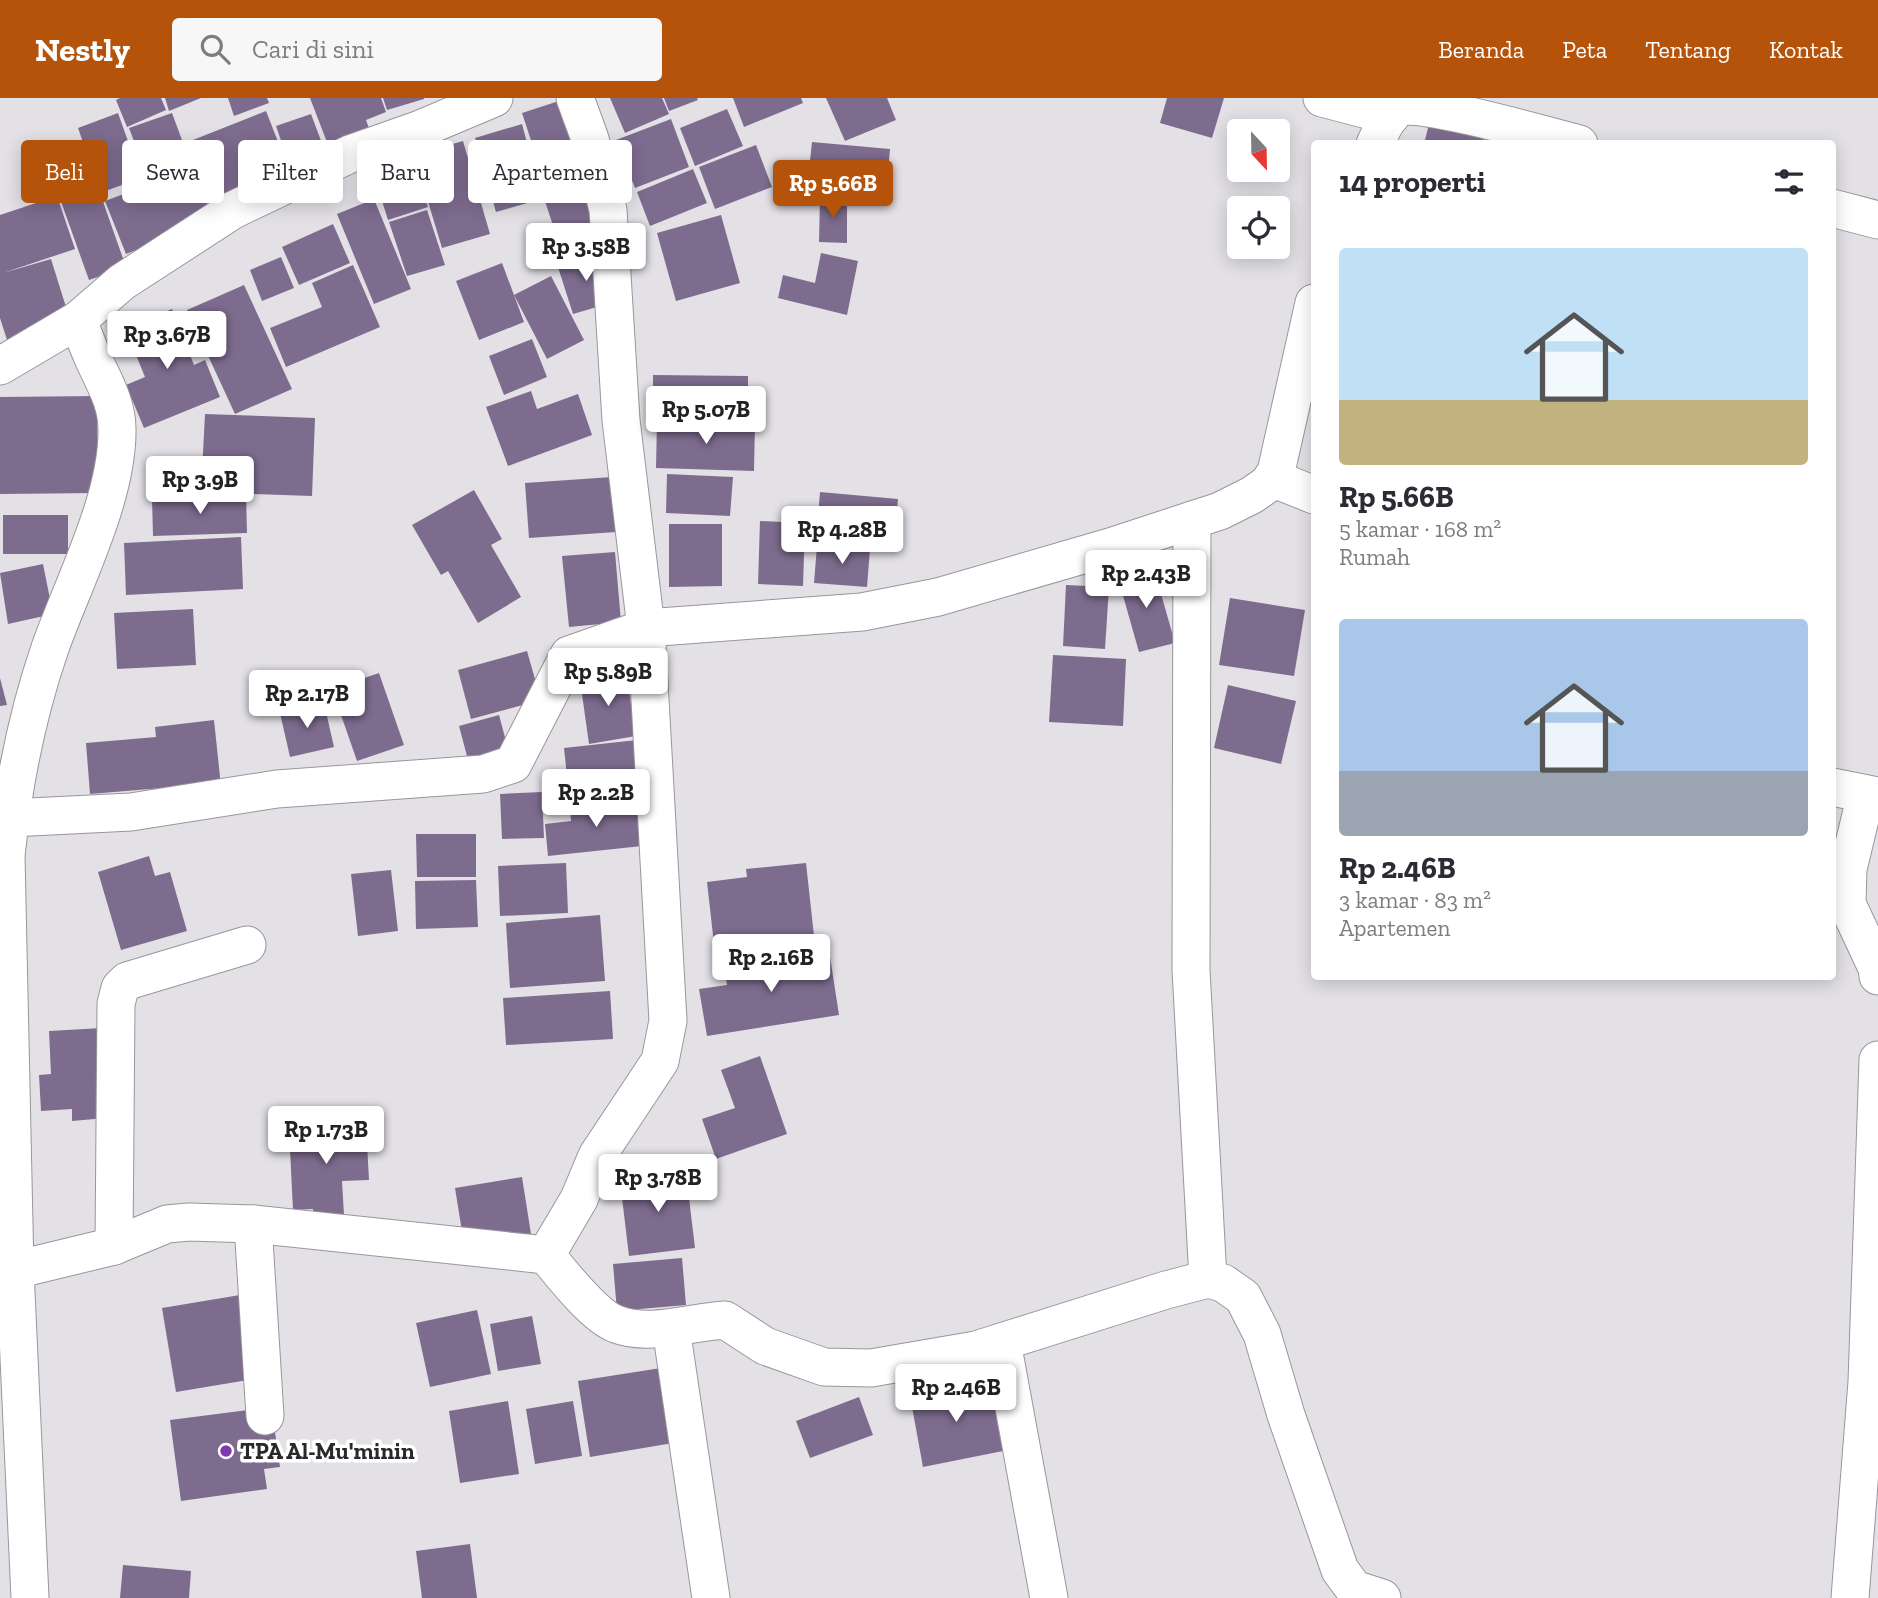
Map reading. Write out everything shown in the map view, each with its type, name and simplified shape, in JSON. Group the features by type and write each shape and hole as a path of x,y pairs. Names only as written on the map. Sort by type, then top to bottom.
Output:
{"street":[{"path":"0,366 78,320 122,282 233,210 350,154 418,130 494,98"},
{"path":"546,1255 579,1199 597,1156 660,1061 668,1021 646,628 621,420 608,209 590,139 575,98"},
{"path":"1322,98 1382,130 1399,108 1412,106 1561,140"},
{"path":"1836,209 1878,220"},
{"path":"10,818 131,812 277,789 483,774 513,764 569,655 646,628 875,609 938,597 1192,520 1240,502 1272,478 1288,428 1311,317"},
{"path":"30,1598 15,1270 3,857 29,715 51,647 104,505 117,448 118,427 107,382 94,360 78,320"},
{"path":"1272,478 1311,494"},
{"path":"1192,520 1191,970 1208,1279"},
{"path":"1859,792 1848,869 1847,904 1877,968 1878,976"},
{"path":"114,1246 116,1004 120,988 127,981 146,974 247,945"},
{"path":"1850,1598 1867,1382 1878,1060"},
{"path":"15,1270 114,1246 167,1224 253,1224 546,1255 583,1298 614,1324 638,1328 671,1328 725,1320 765,1346 824,1367 871,1368 914,1363 1002,1342 1208,1279 1223,1283 1243,1297 1262,1334 1286,1415 1339,1570 1354,1589 1382,1598"},
{"path":"253,1224 265,1416"},
{"path":"671,1328 711,1598"},
{"path":"1002,1342 1049,1598"}],"building":[{"path":"161,98 166,110 127,127 116,100"},
{"path":"165,98 201,98 169,111"},
{"path":"228,98 267,98 269,103 234,116"},
{"path":"310,98 381,98 386,112 366,120 371,134 343,145 343,140 326,140"},
{"path":"383,98 424,98 424,99 387,110"},
{"path":"568,98 583,140 531,140 522,113"},
{"path":"610,98 662,98 669,114 625,133"},
{"path":"664,98 697,98 698,100 669,111"},
{"path":"733,98 801,98 803,103 744,127"},
{"path":"826,98 887,98 896,120 845,141"},
{"path":"1167,98 1224,98 1212,138 1160,123"},
{"path":"727,109 743,146 695,166 680,128"},
{"path":"266,111 277,140 238,140 238,196 224,201 224,140 193,140"},
{"path":"118,113 128,140 122,140 122,185 108,190 108,140 82,140 78,128"},
{"path":"172,113 182,140 134,140 129,128"},
{"path":"311,114 321,140 281,140 276,126"},
{"path":"671,119 689,167 635,188 632,180 632,140 616,140"},
{"path":"522,124 526,140 476,140"},
{"path":"1429,124 1484,137 1484,140 1425,140"},
{"path":"463,141 468,158 468,203 481,203 490,234 442,248 428,203 454,203 454,144"},
{"path":"812,142 890,149 886,197 807,189"},
{"path":"756,145 772,187 715,209 699,167"},
{"path":"693,169 707,203 650,226 637,192"},
{"path":"122,195 122,203 207,203 214,221 126,254 106,203"},
{"path":"820,198 847,198 847,243 819,242"},
{"path":"36,203 59,203 75,249 3,273 51,259 71,323 8,343 0,318 0,215"},
{"path":"62,203 104,203 126,267 89,280"},
{"path":"364,203 376,203 411,289 374,304 337,214"},
{"path":"383,203 427,203 428,207 388,220"},
{"path":"493,203 528,203 496,212"},
{"path":"546,203 597,203 610,244 564,259"},
{"path":"427,210 445,265 407,276 389,222"},
{"path":"721,215 740,283 676,301 657,233"},
{"path":"333,224 350,263 299,285 282,247"},
{"path":"598,251 614,302 573,314 557,264"},
{"path":"821,253 858,261 847,315 778,298 783,275 815,283"},
{"path":"281,257 294,288 262,301 250,270"},
{"path":"502,263 524,322 479,340 456,281"},
{"path":"353,265 380,327 286,367 270,328 322,307 312,283"},
{"path":"551,276 584,340 547,359 514,295"},
{"path":"244,285 292,389 235,414 187,310"},
{"path":"172,309 194,365 205,360 220,397 144,428 126,385 145,377 125,328"},
{"path":"532,339 547,377 504,395 489,356"},
{"path":"653,375 748,376 748,418 653,417"},
{"path":"531,391 537,409 578,394 592,435 508,466 486,407"},
{"path":"97,396 98,493 0,494 0,397"},
{"path":"205,414 315,418 312,496 201,492"},
{"path":"657,420 755,423 754,471 656,468"},
{"path":"667,474 733,477 730,516 666,513"},
{"path":"612,477 616,532 529,538 525,483"},
{"path":"474,490 502,539 491,545 521,597 478,623 448,571 441,575 412,525"},
{"path":"820,492 898,499 894,549 816,543"},
{"path":"246,495 247,533 153,536 152,498"},
{"path":"3,515 68,515 68,554 3,554"},
{"path":"760,521 805,523 803,586 758,584"},
{"path":"669,524 722,524 722,586 669,587"},
{"path":"241,537 243,589 126,595 124,543"},
{"path":"817,546 870,549 867,587 814,583"},
{"path":"615,552 621,622 569,627 562,556"},
{"path":"43,564 53,614 8,624 0,573"},
{"path":"1154,569 1175,643 1139,652 1118,578"},
{"path":"1066,585 1109,587 1105,649 1063,646"},
{"path":"1230,598 1305,610 1294,676 1219,665"},
{"path":"193,609 196,665 117,669 114,613"},
{"path":"527,651 541,700 471,719 458,670"},
{"path":"1053,655 1126,659 1123,726 1049,722"},
{"path":"379,673 404,745 357,761 332,689"},
{"path":"626,673 636,736 589,744 580,680"},
{"path":"0,678 7,705 0,706"},
{"path":"1228,685 1296,701 1281,764 1214,748"},
{"path":"324,703 334,747 290,757 280,713"},
{"path":"499,715 511,760 471,771 459,726"},
{"path":"214,720 222,796 163,802 162,788 90,794 86,743 156,737 155,727"},
{"path":"637,740 643,795 570,804 564,748"},
{"path":"542,792 544,838 502,839 500,794"},
{"path":"637,799 642,846 548,856 545,824 571,821 570,807"},
{"path":"416,834 476,834 476,877 417,877"},
{"path":"149,856 155,876 170,872 187,931 121,950 98,872"},
{"path":"566,863 568,913 500,916 498,866"},
{"path":"806,863 815,945 755,952 754,939 714,944 707,882 747,877 746,869"},
{"path":"391,870 398,931 358,936 351,874"},
{"path":"476,880 478,927 416,929 415,881"},
{"path":"600,915 605,981 510,988 506,923"},
{"path":"829,950 839,1015 707,1036 699,989 727,985 724,966"},
{"path":"610,991 613,1039 506,1045 503,998"},
{"path":"102,1028 106,1118 72,1121 72,1109 41,1111 39,1075 51,1074 49,1031"},
{"path":"760,1056 787,1134 716,1159 702,1119 735,1108 721,1070"},
{"path":"366,1125 369,1180 342,1181 344,1215 313,1216 313,1209 293,1210 289,1129"},
{"path":"686,1173 695,1248 629,1256 620,1181"},
{"path":"522,1177 531,1234 464,1244 455,1188"},
{"path":"682,1258 686,1305 617,1311 613,1264"},
{"path":"240,1295 254,1379 176,1392 162,1308"},
{"path":"477,1310 491,1374 430,1387 416,1323"},
{"path":"532,1316 541,1364 498,1371 490,1324"},
{"path":"661,1368 673,1443 590,1457 578,1381"},
{"path":"989,1380 1003,1451 923,1467 910,1396"},
{"path":"859,1397 873,1435 810,1458 796,1421"},
{"path":"508,1401 519,1474 460,1483 449,1411"},
{"path":"573,1401 582,1456 535,1464 526,1409"},
{"name":"TPA Al-Mu'minin","path":"256,1409 259,1434 275,1432 280,1467 264,1469 267,1489 181,1501 170,1420"},
{"path":"470,1544 477,1598 422,1598 416,1551"},
{"path":"123,1565 191,1571 189,1598 120,1598"}],"place":[{"name":"TPA Al-Mu'minin","path":"226,1451"}]}
